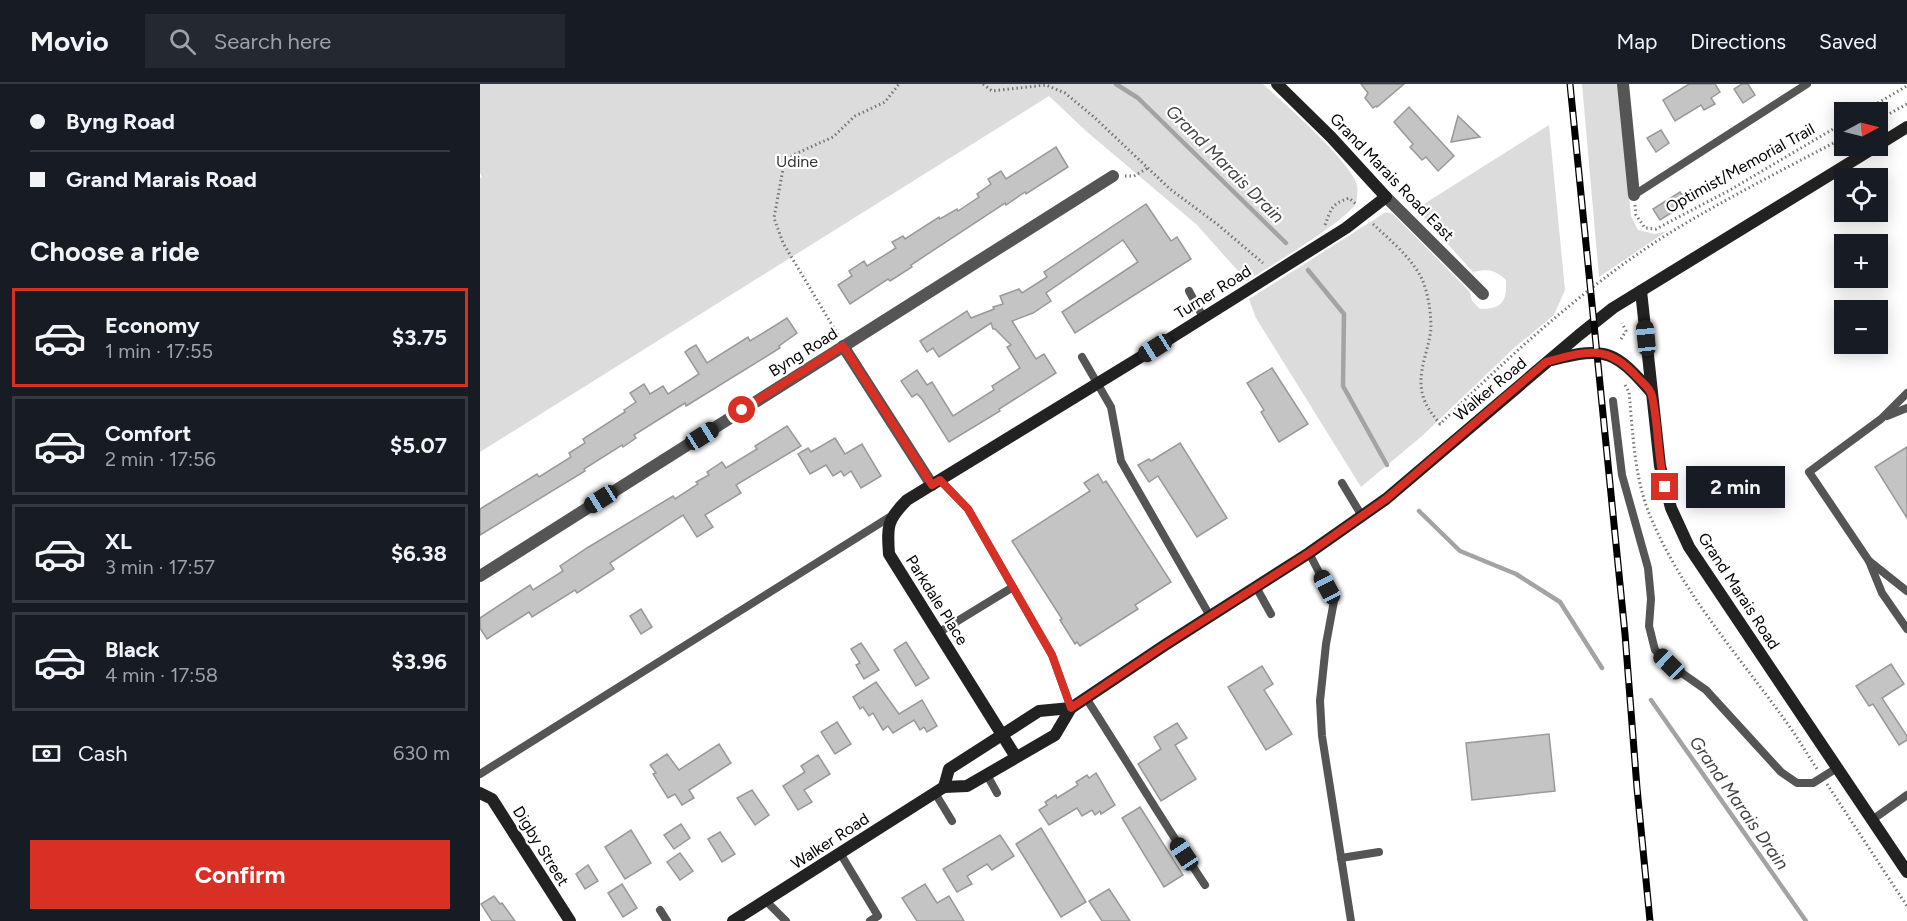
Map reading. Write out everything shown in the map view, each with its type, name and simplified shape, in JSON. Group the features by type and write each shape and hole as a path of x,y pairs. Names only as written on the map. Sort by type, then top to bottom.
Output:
{"street":[{"name":"Grand Marais Road East","path":"1278,84 1483,294"},
{"path":"1623,84 1634,195"},
{"name":"Walker Road","path":"1888,138 1907,127"},
{"name":"Walker Road","path":"734,921 939,790 968,786 1055,735 1071,708 1362,516 1429,463 1546,362 1613,308 1859,156"},
{"name":"Byng Road","path":"480,576 1113,176"},
{"name":"Turner Road","path":"936,482 1346,228 1386,197"},
{"name":"Grand Marais Road","path":"1641,291 1660,466 1671,508 1689,547 1907,872"},
{"path":"843,346 936,482 907,500 893,514"},
{"path":"1546,362 1580,353 1600,353 1614,357 1632,371 1652,393"},
{"name":"Parkdale Place","path":"893,514 887,534 889,554 1016,757"},
{"name":"Walker Road","path":"939,790 949,769 1039,711 1071,708"},
{"name":"Digby Street","path":"480,793 492,799 570,921"}],"lane":[{"path":"1634,195 1807,84"},
{"path":"1189,291 1203,317"},
{"path":"1082,357 1111,407 1122,461 1210,616"},
{"path":"1907,393 1881,419 1809,472 1869,561 1882,593 1907,629"},
{"path":"1613,401 1622,475 1648,568 1651,599 1649,626 1655,650 1669,664 1706,690 1781,772 1797,783 1813,783 1837,768"},
{"path":"1881,419 1907,408"},
{"path":"936,482 968,509 1052,655 1071,708"},
{"path":"1342,483 1362,516"},
{"path":"480,774 893,514"},
{"path":"1309,553 1334,601 1326,644 1320,701 1322,736 1351,921"},
{"path":"1869,561 1907,591"},
{"path":"938,633 1013,587"},
{"path":"1256,587 1271,614"},
{"path":"1086,698 1205,885"},
{"path":"987,775 997,793"},
{"path":"939,790 952,821"},
{"path":"1872,820 1907,795"},
{"path":"1341,858 1379,852"},
{"path":"840,853 878,916 870,921"},
{"path":"766,901 786,921"},
{"path":"660,910 667,921"}],"path":[{"path":"835,328 783,243 774,218 783,169 793,155 833,137 855,116 885,102 899,84"},
{"path":"982,84 992,91 1046,86 1065,93 1094,117 1170,189 1217,224 1263,263 1272,258"},
{"path":"1879,102 1907,86"},
{"path":"1888,114 1907,104"},
{"name":"Optimist/Memorial Trail","path":"1634,195 1636,215 1646,228 1656,229 1721,195 1834,128"},
{"path":"1371,222 1403,253 1421,279 1429,303 1431,329 1421,374 1423,395 1429,409 1440,424 1524,345 1624,265 1676,229 1834,143"},
{"path":"1113,176 1134,176 1148,168"},
{"path":"1317,230 1326,224 1329,210 1337,202 1349,198 1356,203"},
{"path":"1621,339 1626,331 1622,323"},
{"path":"1787,723 1819,772"},
{"path":"1827,783 1907,906"}],"green space":[{"name":"Udine","path":"480,84 1263,84 1316,133 1343,162 1357,185 1357,199 1350,211 1338,221 1247,281 1197,225 1086,131 1049,96 480,452 480,178 482,177 480,173"},
{"path":"1582,84 1618,84 1631,216 1638,230 1655,234 1667,231 1599,277"},
{"path":"1549,125 1565,290 1554,315 1514,348 1422,436 1361,487 1256,318 1249,299 1386,212 1393,214 1470,292 1472,301 1480,309 1499,305 1506,293 1506,280 1491,271 1473,272 1416,209"}],"building":[{"path":"1361,84 1404,84 1373,108 1365,98 1368,93"},
{"path":"1689,84 1715,84 1720,92 1711,98 1715,104 1704,110 1701,105 1675,121 1663,100"},
{"path":"1742,84 1748,84 1755,95 1743,103 1734,89"},
{"path":"1409,107 1454,156 1438,171 1426,157 1422,160 1410,147 1413,144 1394,122"},
{"path":"1458,116 1480,137 1451,142"},
{"path":"1661,130 1669,143 1656,152 1647,138"},
{"path":"1056,147 1068,167 1026,194 1025,192 1006,205 1005,203 911,265 912,267 890,281 888,279 850,304 838,285 852,276 849,271 864,261 867,266 896,248 892,242 903,236 905,239 939,217 940,219 957,209 958,211 979,197 977,194 991,184 988,179 1001,171 1006,179"},
{"path":"1680,192 1687,203 1660,220 1653,209"},
{"path":"1146,204 1171,241 1177,237 1191,259 1075,333 1062,312 1138,262 1123,240 1046,293 1051,301 1033,313 1012,321 1036,359 1044,354 1056,373 949,442 922,399 917,394 912,397 901,381 917,370 927,385 932,382 953,416 994,390 992,386 1020,368 1007,347 1011,345 993,329 991,323 939,357 933,348 927,352 920,341 967,311 971,318 1003,304 1000,296 1019,289 1022,293 1047,277 1044,272"},
{"path":"787,318 797,333 779,346 780,348 686,406 685,403 634,435 636,438 623,447 622,445 584,469 585,471 480,535 480,509 537,474 539,477 571,457 569,453 585,443 583,439 625,412 624,410 636,402 630,393 644,384 650,394 663,386 668,394 699,374 685,352 689,349 696,345 707,363 748,337 750,341"},
{"path":"1272,368 1308,424 1279,442 1261,412 1264,410 1247,383"},
{"path":"787,426 801,446 736,485 741,493 705,515 713,527 697,537 683,515 610,563 614,569 577,593 575,590 532,617 529,612 487,639 480,628 480,618 530,585 533,590 563,571 560,566 587,548 673,496 675,499 698,484 696,482 709,475 707,472 722,462 726,468 757,449 755,446"},
{"path":"835,438 845,454 862,444 881,476 861,488 851,471 844,476 841,471 833,476 826,465 810,474 798,454 808,448 811,452"},
{"path":"1180,443 1227,518 1197,537 1158,476 1149,482 1138,465 1149,459 1151,461"},
{"path":"1907,447 1907,518 1875,467"},
{"path":"1098,474 1103,483 1106,481 1171,582 1135,605 1138,609 1080,646 1077,642 1075,644 1060,620 1062,619 1012,541 1090,491 1084,483"},
{"path":"641,609 652,627 641,634 630,616"},
{"path":"906,642 929,678 916,686 894,650"},
{"path":"861,643 879,670 864,679 856,665 860,663 851,649"},
{"path":"1891,664 1904,684 1882,698 1907,736 1907,740 1899,745 1873,704 1869,706 1856,686"},
{"path":"1262,666 1273,684 1264,690 1292,734 1266,750 1228,687"},
{"path":"876,682 899,714 922,700 937,726 927,732 924,727 920,730 914,720 893,733 888,726 883,730 873,713 869,716 863,707 860,709 853,697"},
{"path":"837,722 851,744 835,754 821,732"},
{"path":"1177,723 1187,738 1175,745 1196,779 1161,801 1138,764 1161,749 1154,737"},
{"path":"1549,734 1555,791 1472,800 1466,743"},
{"path":"719,744 731,763 689,790 694,798 682,805 675,794 668,798 650,765 667,754 679,770"},
{"path":"818,755 830,774 804,790 812,802 798,810 783,786 805,772 801,766"},
{"path":"1096,773 1115,805 1095,815 1092,810 1082,816 1077,808 1049,825 1039,810 1047,805 1045,802 1056,795 1057,798 1078,785 1076,782 1087,775 1089,778"},
{"path":"752,790 769,815 755,825 737,798"},
{"path":"1140,807 1183,875 1164,887 1122,818"},
{"path":"681,824 690,838 674,849 664,835"},
{"path":"1041,828 1086,902 1061,917 1016,844"},
{"path":"631,830 651,863 625,879 605,847"},
{"path":"720,832 735,854 722,862 708,839"},
{"path":"1000,835 1014,856 992,870 987,864 967,876 972,884 957,892 943,869"},
{"path":"680,853 693,871 680,880 667,862"},
{"path":"588,865 598,881 585,889 576,874"},
{"path":"622,884 637,908 623,917 608,893"},
{"path":"925,884 937,903 949,896 964,921 917,921 902,898"},
{"path":"1109,889 1130,921 1102,921 1089,901"},
{"path":"494,896 515,921 492,921 481,904"}],"waterway":[{"name":"Grand Marais Drain","path":"1116,84 1138,98 1286,243"},
{"name":"Grand Marais Drain","path":"1308,270 1344,314 1343,386 1387,465"},
{"name":"Grand Marais Drain","path":"1419,511 1460,551 1516,574 1560,602 1602,668"},
{"name":"Grand Marais Drain","path":"1651,700 1806,921"}],"railway":[{"path":"1570,84 1625,634 1650,921"}],"route":[{"path":"742,410 843,346 932,485 940,480 968,509 1052,655 1071,708 1309,553 1386,499 1546,362 1580,353 1600,353 1614,357 1632,371 1652,393 1660,466 1665,487"}]}
